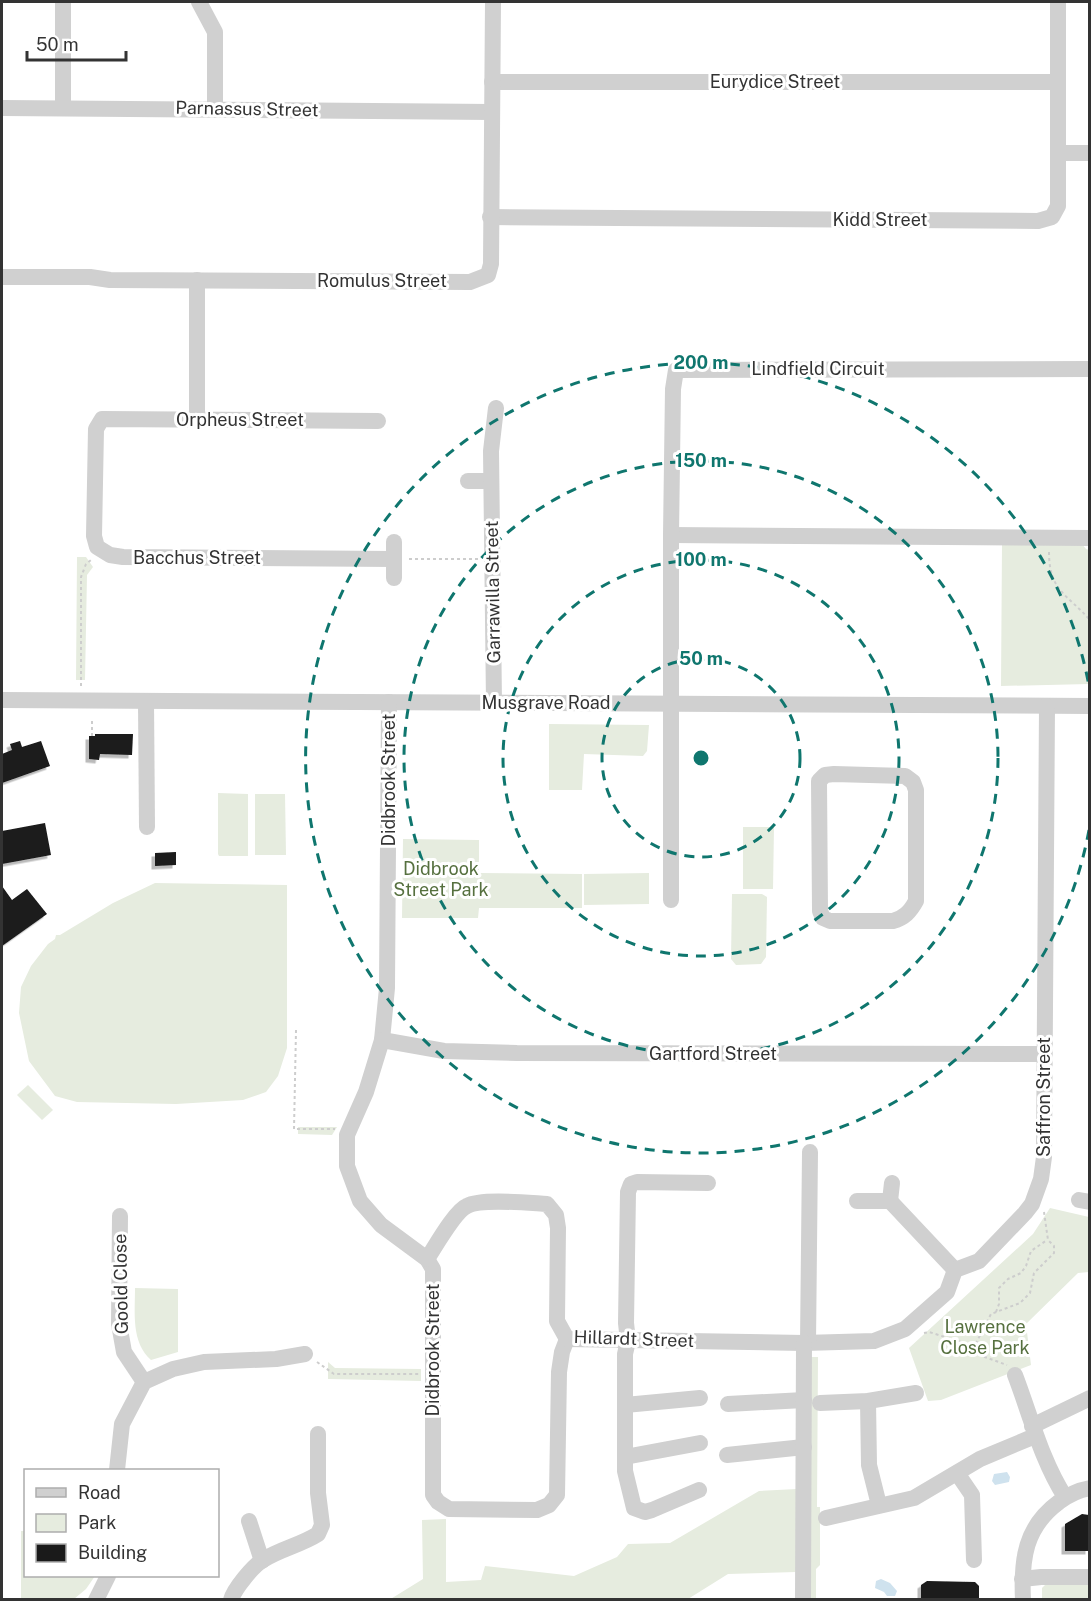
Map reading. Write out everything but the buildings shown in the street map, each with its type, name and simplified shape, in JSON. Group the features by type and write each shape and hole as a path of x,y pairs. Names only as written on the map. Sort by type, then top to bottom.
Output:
{"street":[{"path":"63,2 63,108"},
{"path":"199,2 215,32 215,109"},
{"name":"Romulus Street","path":"2,276 90,277 110,280 470,282 488,274 491,264 493,2"},
{"name":"Kidd Street","path":"490,217 1038,221 1052,217 1058,206 1058,2"},
{"name":"Eurydice Street","path":"492,82 1058,82"},
{"name":"Parnassus Street","path":"2,108 492,112"},
{"path":"1059,153 1089,153"},
{"path":"197,419 198,280"},
{"name":"Lindfield Circuit","path":"671,900 671,535 673,389 676,370 1089,369"},
{"name":"Garrawilla Street","path":"494,703 491,451 496,408"},
{"name":"Orpheus Street","path":"97,547 94,536 96,429 102,419 378,421"},
{"path":"468,481 491,481"},
{"path":"671,535 1089,538"},
{"path":"394,542 394,578"},
{"name":"Bacchus Street","path":"97,547 110,555 123,558 394,559"},
{"name":"Musgrave Road","path":"2,700 1089,706"},
{"path":"146,701 147,827"},
{"name":"Didbrook Street","path":"389,702 387,988 382,1040 366,1092 347,1135 347,1166 360,1201 381,1225 427,1259 433,1269 433,1495 438,1502 449,1509 537,1510 549,1505 557,1495 559,1372 561,1352 567,1339"},
{"name":"Saffron Street","path":"955,1270 979,1261 1025,1214 1032,1204 1041,1179 1044,1157 1047,706"},
{"path":"825,775 905,776 913,782 916,790 916,901 911,910 902,918 893,921 830,921 823,918 820,911 819,781 825,775"},
{"name":"Gartford Street","path":"382,1040 444,1051 517,1053 1044,1054"},
{"path":"802,1599 804,1447 812,1402 806,1342 810,1152"},
{"path":"699,1490 652,1510 639,1511 634,1508 625,1471 629,1187 637,1182 708,1183"},
{"path":"890,1201 892,1183"},
{"path":"806,1342 874,1341 905,1329 947,1292 955,1270 890,1201 856,1201"},
{"name":"Hillardt Street","path":"427,1259 465,1206 480,1202 547,1204 556,1215 558,1228 557,1321 567,1339 806,1342"},
{"name":"Goold Close","path":"120,1216 119,1324 124,1352 144,1382"},
{"path":"117,1469 122,1424 144,1382 173,1369 204,1362 276,1359 305,1354"},
{"path":"1014,1371 1029,1411 1033,1431 1051,1476 1065,1497"},
{"path":"728,1404 868,1401 916,1393"},
{"path":"625,1405 700,1398"},
{"path":"826,1518 914,1498 1089,1398"},
{"path":"868,1401 869,1465 879,1505"},
{"path":"231,1599 241,1583 262,1560 318,1534 322,1525 318,1492 318,1434"},
{"path":"625,1457 699,1443"},
{"path":"727,1455 804,1447"},
{"path":"957,1473 972,1495 974,1560"},
{"path":"1023,1599 1022,1579 1025,1551 1033,1529 1046,1511 1065,1497 1089,1488"},
{"path":"249,1521 262,1560"},
{"path":"96,1599 107,1577"},
{"path":"1022,1579 1089,1577"}],"path":[{"path":"1049,538 1052,579 1063,595 1089,620"},
{"path":"81,686 81,577 97,547"},
{"path":"394,559 492,559"},
{"path":"92,721 92,736"},
{"path":"296,1030 294,1129 350,1130"},
{"path":"973,1349 991,1314 1020,1304 1030,1293 1034,1273 1054,1253 1054,1246 1048,1240 1045,1214 1032,1204"},
{"path":"996,1312 999,1304 999,1288 1008,1279 1021,1273 1031,1251 1048,1240"},
{"path":"919,1334 929,1332 961,1342 982,1356 1014,1371"},
{"path":"305,1354 334,1374 433,1374"}],"green space":[{"path":"1002,543 1082,544 1089,550 1089,684 1001,686"},
{"path":"77,557 86,557 93,567 87,575 85,680 76,680"},
{"path":"549,724 649,725 647,751 643,756 584,754 582,790 549,790"},
{"path":"218,793 248,794 248,856 219,856 218,854"},
{"path":"255,794 285,794 286,855 255,855"},
{"path":"743,827 774,827 773,889 743,889"},
{"name":"Didbrook Street Park","path":"403,839 479,840 479,873 582,874 582,908 479,908 478,918 402,918"},
{"path":"649,873 649,904 584,905 584,874"},
{"path":"155,883 287,885 287,1048 278,1076 266,1092 243,1100 176,1104 77,1102 55,1096 29,1061 19,1013 21,987 31,966 56,935 60,935 113,903"},
{"path":"732,894 762,894 767,897 766,957 761,964 736,965 731,959"},
{"path":"28,1085 53,1110 42,1120 17,1095"},
{"path":"298,1127 337,1127 332,1135 298,1134"},
{"name":"Lawrence Close Park","path":"1050,1208 1089,1217 1089,1272 1078,1273 1026,1324 1031,1365 941,1400 928,1401 909,1348 1033,1234"},
{"path":"135,1288 178,1289 178,1352 151,1360 145,1353 137,1336"},
{"path":"810,1357 818,1357 817,1507 820,1507 820,1565 816,1569 816,1599 809,1600"},
{"path":"328,1362 335,1368 421,1369 421,1381 328,1379"},
{"path":"797,1489 796,1572 728,1574 688,1599 389,1600 423,1579 422,1520 446,1519 446,1582 481,1580 485,1566 574,1576 617,1557 628,1544 670,1543 759,1491"},
{"path":"21,1531 24,1531 24,1577 94,1577 86,1589 74,1599 21,1599"},
{"path":"1046,1584 1089,1584 1089,1599 1042,1599 1042,1588"}],"water":[{"path":"1007,1472 1010,1477 1009,1482 995,1485 992,1481 994,1474"},
{"path":"881,1579 890,1583 897,1591 895,1596 887,1596 875,1588 876,1581"}]}
